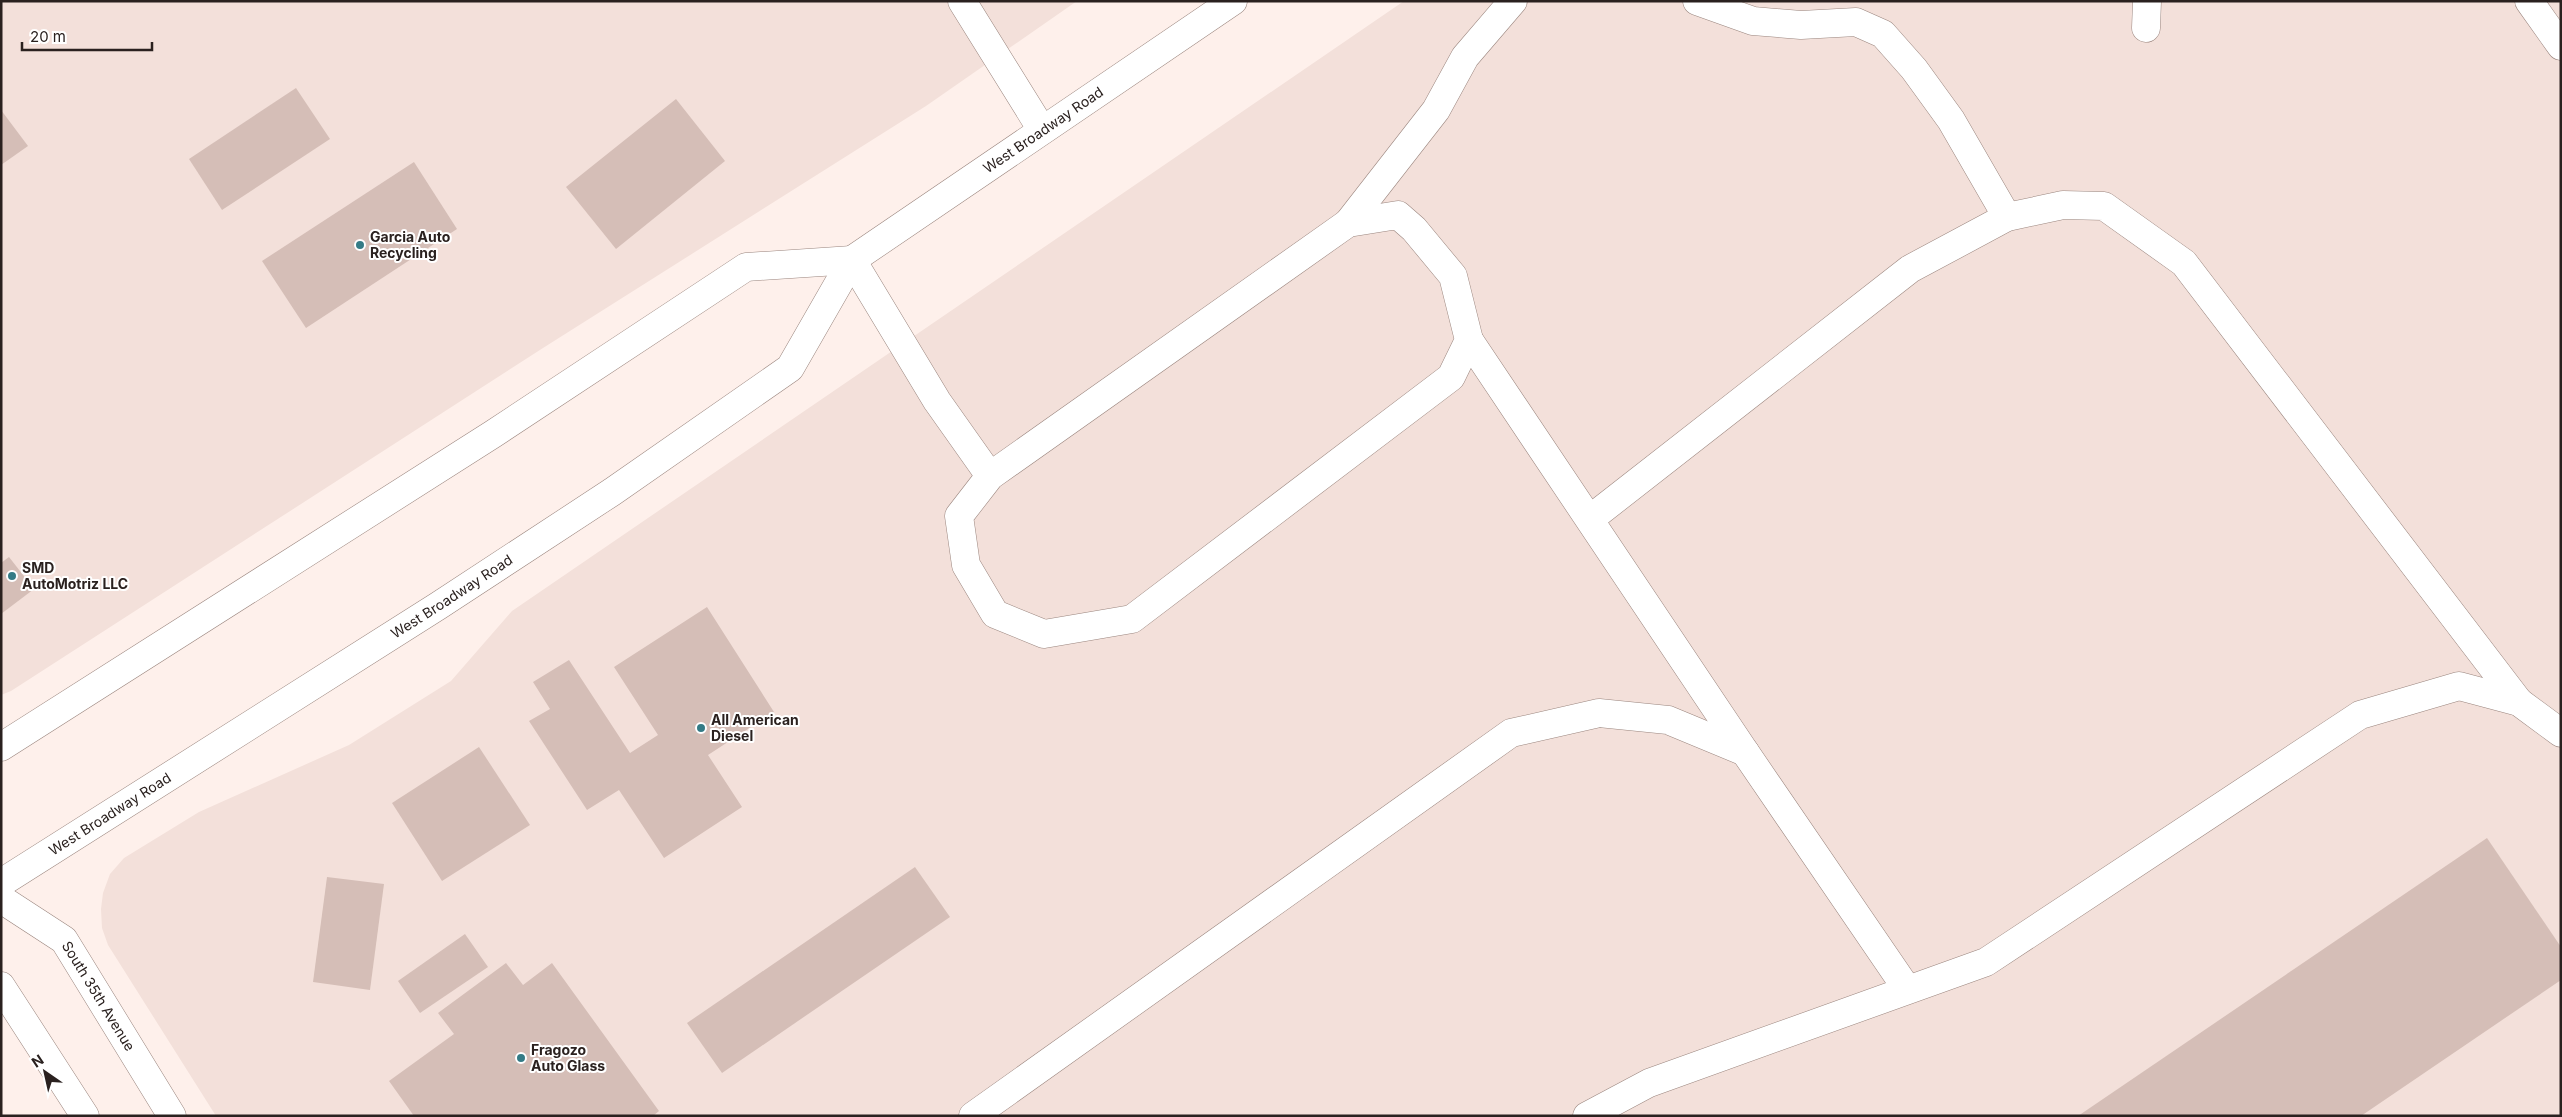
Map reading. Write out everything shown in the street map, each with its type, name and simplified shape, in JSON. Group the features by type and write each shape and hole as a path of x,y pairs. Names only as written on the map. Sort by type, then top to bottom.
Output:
{"main road":[{"path":"962,1 1042,130"},
{"path":"1469,340 1451,377 1132,619 1044,634 995,614 966,565 959,516 990,476 1348,223 1436,110 1465,57 1513,1"},
{"path":"1697,1 1753,21 1802,25 1856,22 1883,34 1914,68 1951,120 2007,217"},
{"path":"2529,1 2561,46"},
{"name":"West Broadway Road","path":"1,883 471,585 612,492 790,368 852,260 1229,2"},
{"path":"1590,520 1910,268 2007,217 2063,205 2104,206 2184,263 2519,702 2561,733"},
{"path":"1348,223 1398,215 1414,229 1453,276 1469,340 1745,752 1907,989"},
{"path":"1,747 493,434 746,267 852,260 936,402 990,476"},
{"path":"1587,1116 1649,1083 1986,962 2360,715 2459,686 2519,702"},
{"path":"973,1116 1511,733 1599,713 1668,720 1745,752"},
{"name":"South 35th Avenue","path":"1,899 64,940 172,1116"},
{"path":"1,986 85,1116"}],"shaded area":[{"path":"1,1 1077,1 926,106 543,348 11,691 1,695"},
{"path":"1404,1 2561,1 2561,1116 216,1116 108,945 102,928 101,909 103,893 110,874 124,858 199,812 349,745 451,681 512,611"}],"building":[{"path":"296,88 330,139 222,210 189,159"},
{"path":"676,99 725,161 616,249 566,187"},
{"path":"1,110 28,146 1,165"},
{"name":"Garcia Auto Recycling","path":"414,162 457,229 306,328 262,261"},
{"name":"SMD AutoMotriz LLC","path":"9,557 34,589 1,614 1,563"},
{"name":"All American Diesel","path":"707,607 774,712 708,755 742,807 664,858 619,790 587,810 529,721 550,709 533,682 569,660 630,753 658,735 614,667"},
{"path":"479,747 530,825 442,881 392,803"},
{"path":"2487,838 2561,947 2561,980 2361,1116 2078,1116"},
{"path":"915,867 950,917 722,1073 687,1023"},
{"path":"327,877 384,884 370,990 313,982"},
{"path":"465,934 488,967 420,1013 398,981"},
{"name":"Fragozo Auto Glass","path":"506,963 523,985 552,963 659,1111 653,1116 414,1116 389,1081 454,1034 438,1013"}],"place":[{"name":"Garcia Auto Recycling","path":"360,245"},
{"name":"SMD AutoMotriz LLC","path":"12,576"},
{"name":"All American Diesel","path":"701,728"},
{"name":"Fragozo Auto Glass","path":"521,1058"}]}
